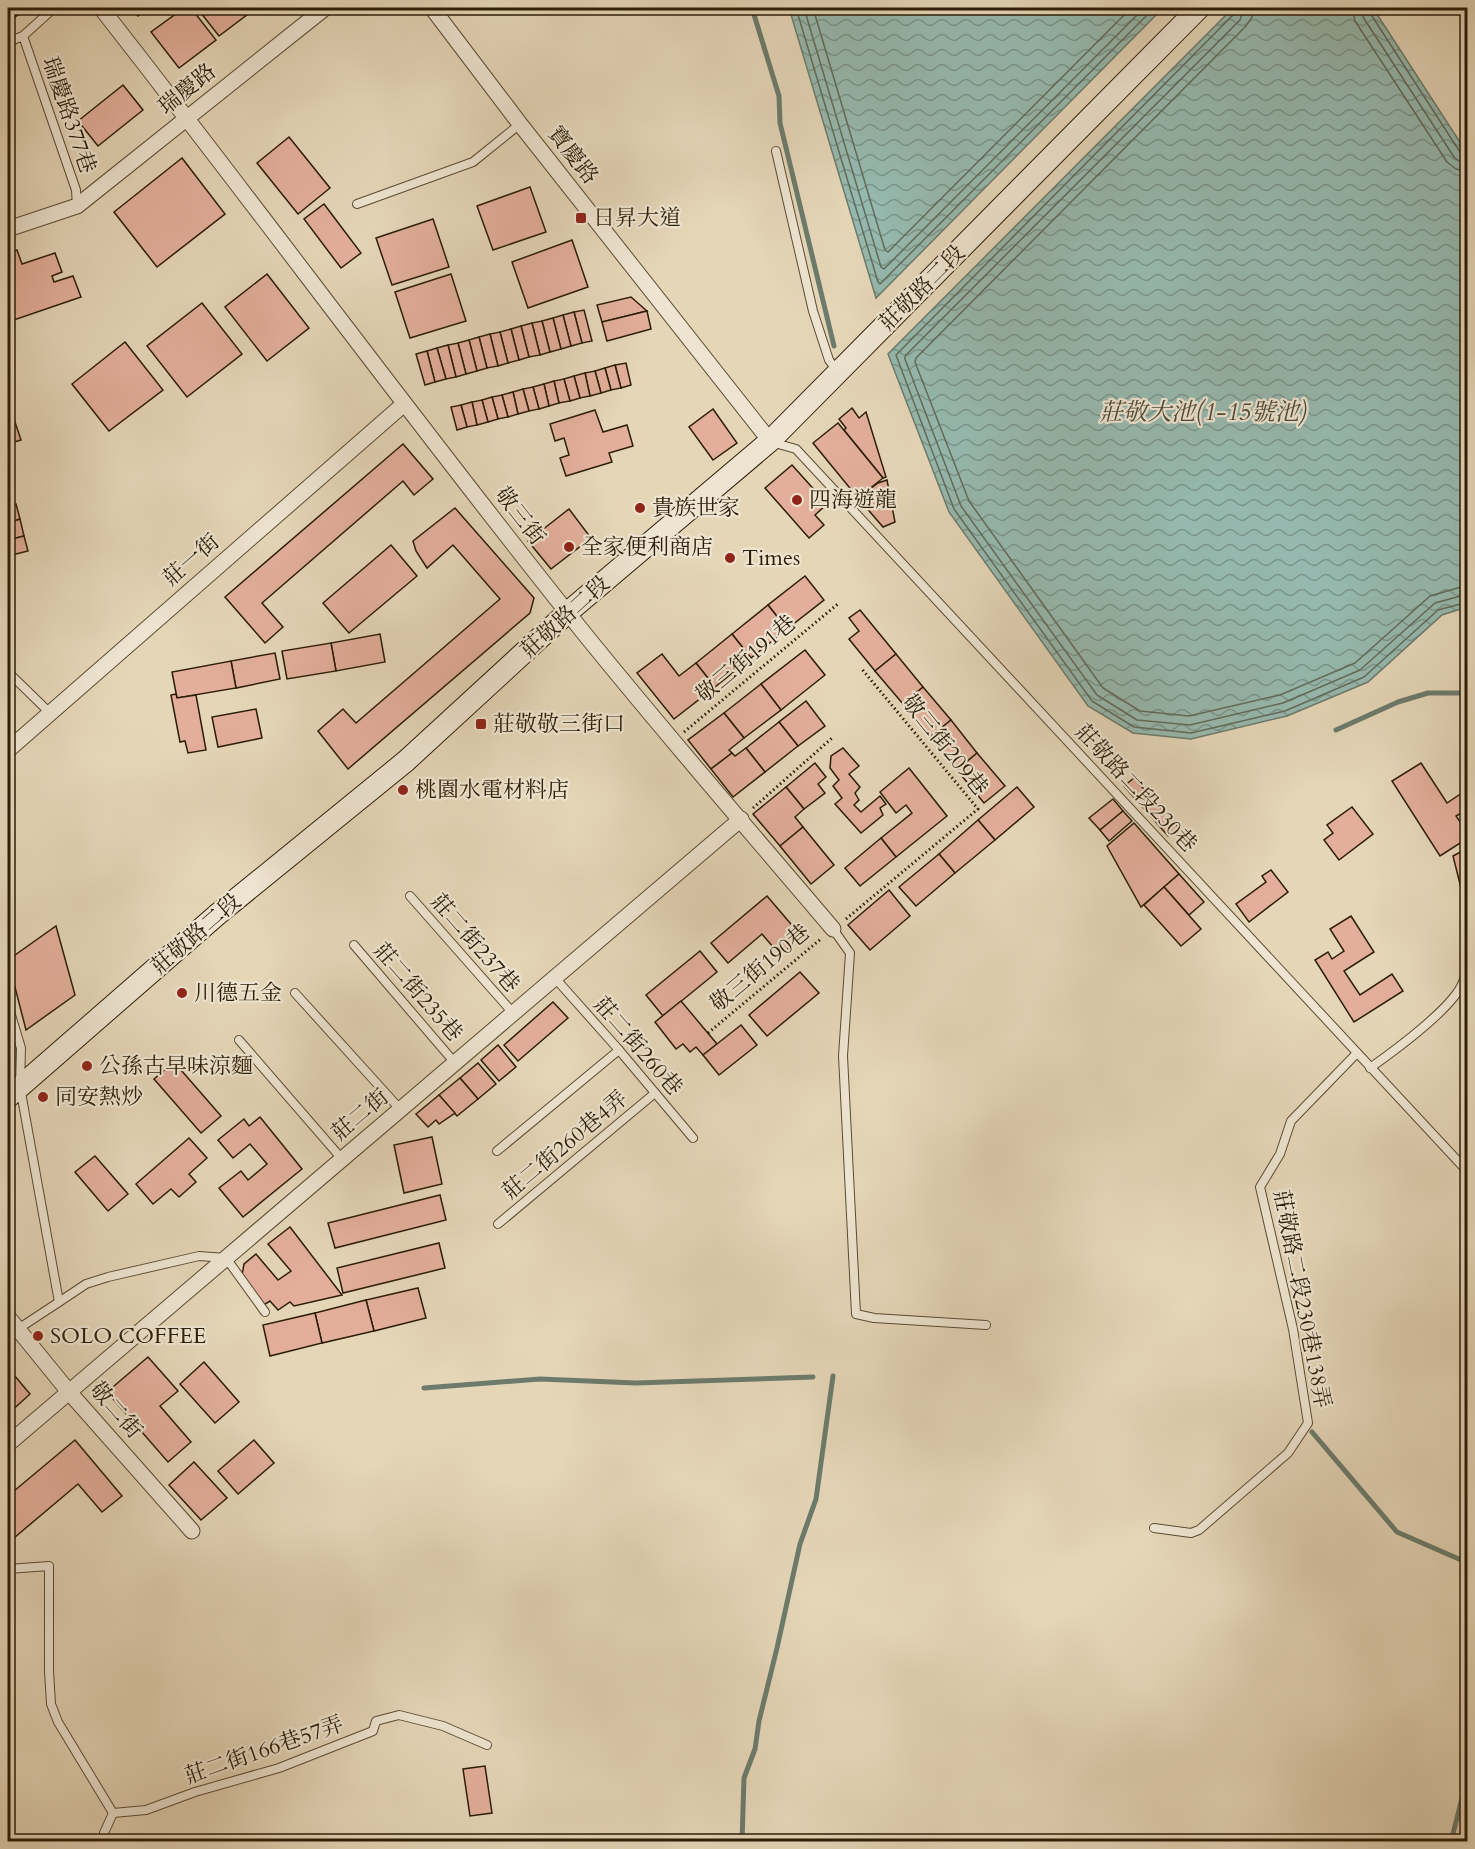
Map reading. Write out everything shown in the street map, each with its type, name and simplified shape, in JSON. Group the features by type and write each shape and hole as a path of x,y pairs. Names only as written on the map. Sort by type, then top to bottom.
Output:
{"street":[{"name":"敬三街","path":"101,8 187,117 404,405 567,613 833,929"},
{"name":"瑞慶路","path":"77,206 325,8"},
{"name":"寶慶路","path":"432,8 520,124 770,441"},
{"name":"莊敬路二段","path":"14,1092 219,914 406,761 567,613 770,441 1199,8"},
{"path":"8,229 77,206"},
{"name":"莊一街","path":"8,750 404,405"},
{"name":"莊二街","path":"8,1444 741,819"},
{"name":"敬二街","path":"8,1317 13,1330 192,1531"}],"lane":[{"path":"8,42 23,36 54,8"},
{"name":"瑞慶路377巷","path":"23,36 76,190 77,206"},
{"path":"357,204 473,162 520,124"},
{"path":"776,151 813,312 829,360 837,373"},
{"name":"莊敬路二段230巷","path":"770,441 796,449 1467,1172"},
{"path":"8,672 50,713"},
{"name":"莊二街237巷","path":"410,896 513,1014"},
{"path":"833,929 850,953 843,1056 856,1314 874,1318 986,1325"},
{"name":"莊二街235巷","path":"354,945 455,1063"},
{"path":"1370,1068 1406,1042 1458,993 1464,980 1467,949"},
{"name":"莊二街260巷","path":"555,978 693,1138"},
{"path":"295,993 400,1109"},
{"path":"8,1005 21,1048 14,1092 59,1302"},
{"path":"239,1040 342,1159"},
{"path":"497,1151 619,1050"},
{"name":"莊敬路二段230巷138弄","path":"1154,1528 1191,1533 1199,1530 1288,1453 1308,1423 1293,1329 1260,1187 1280,1154 1291,1120 1357,1053"},
{"name":"莊二街260巷4弄","path":"498,1224 655,1093"},
{"path":"13,1330 86,1284 199,1256 226,1258 266,1312"},
{"path":"8,1569 49,1566 51,1704 58,1722 113,1813 104,1833 106,1842"},
{"name":"莊二街166巷57弄","path":"113,1813 146,1810 195,1792 279,1768 373,1731 376,1721 399,1715 443,1726 487,1745"}],"path":[{"name":"敬三街191巷","path":"674,741 839,603"},
{"name":"敬三街209巷","path":"833,929 978,808 861,668"},
{"path":"741,819 832,738"},
{"name":"敬三街190巷","path":"708,1033 833,929"}],"water":[{"path":"789,8 1163,8 876,298"},
{"name":"莊敬大池(1-15號池)","path":"1233,8 1373,8 1467,153 1467,607 1442,615 1368,682 1287,716 1191,739 1133,733 1088,706 949,512 888,354"}],"building":[{"path":"8,8 28,8 8,22"},
{"path":"132,8 149,8 138,16"},
{"path":"184,8 191,8 216,40 179,68 151,32"},
{"path":"197,8 256,8 219,36"},
{"path":"123,85 143,110 98,146 78,121"},
{"path":"289,137 330,188 298,214 257,163"},
{"path":"182,158 225,214 157,267 114,212"},
{"path":"530,187 546,232 493,250 477,206"},
{"path":"324,204 361,253 341,268 304,219"},
{"path":"433,219 449,267 392,285 376,238"},
{"path":"572,240 588,287 528,308 512,262"},
{"path":"17,250 22,264 55,253 62,272 52,276 54,282 73,276 81,297 8,322 8,253"},
{"path":"267,274 309,328 267,361 225,307"},
{"path":"451,274 466,321 410,338 395,292"},
{"path":"631,297 647,311 602,322 597,305"},
{"path":"202,303 242,354 187,397 147,346"},
{"path":"584,310 592,341 582,343 574,312"},
{"path":"647,311 651,329 607,341 602,322"},
{"path":"574,312 582,343 571,346 563,315"},
{"path":"563,315 571,346 561,349 553,318"},
{"path":"553,318 561,349 550,352 542,321"},
{"path":"542,321 550,352 540,355 532,323"},
{"path":"532,323 540,355 529,357 521,326"},
{"path":"521,326 529,357 519,360 511,329"},
{"path":"511,329 519,360 508,363 500,332"},
{"path":"500,332 508,363 498,366 490,334"},
{"path":"490,334 498,366 487,368 479,337"},
{"path":"479,337 487,368 477,371 469,340"},
{"path":"469,340 477,371 466,374 458,343"},
{"path":"125,342 163,390 109,431 72,384"},
{"path":"458,343 466,374 456,377 448,345"},
{"path":"448,345 456,377 446,379 437,348"},
{"path":"437,348 446,379 435,382 427,351"},
{"path":"427,351 435,382 425,385 416,354"},
{"path":"626,363 631,385 621,388 615,365"},
{"path":"615,365 621,388 611,390 605,368"},
{"path":"605,368 611,390 601,393 595,371"},
{"path":"595,371 601,393 590,396 585,373"},
{"path":"585,373 590,396 580,398 574,376"},
{"path":"574,376 580,398 570,401 564,379"},
{"path":"564,379 570,401 559,403 554,381"},
{"path":"554,381 559,403 549,406 544,384"},
{"path":"544,384 549,406 539,409 533,387"},
{"path":"533,387 539,409 529,411 523,389"},
{"path":"523,389 529,411 518,414 513,392"},
{"path":"513,392 518,414 508,417 502,395"},
{"path":"502,395 508,417 498,419 492,397"},
{"path":"492,397 498,419 488,422 482,400"},
{"path":"482,400 488,422 477,425 472,402"},
{"path":"8,401 21,440 8,444"},
{"path":"472,402 477,425 467,427 461,405"},
{"path":"461,405 467,427 457,430 451,407"},
{"path":"852,408 859,418 866,412 886,477 883,478 844,430 846,428 839,419"},
{"path":"713,409 737,443 713,460 689,427"},
{"path":"595,410 603,432 627,425 633,446 609,453 612,462 566,476 560,458 569,455 564,438 555,441 550,424"},
{"path":"838,423 883,478 858,498 813,443"},
{"path":"403,444 433,479 414,495 403,481 262,603 283,627 265,643 225,597"},
{"path":"792,465 827,504 815,515 824,525 809,538 765,488"},
{"path":"887,480 895,522 883,527 858,498 878,483"},
{"path":"16,504 20,519 8,523 8,506"},
{"path":"455,508 534,598 530,613 348,769 318,731 343,709 356,723 500,599 453,545 427,568 416,551 413,541"},
{"path":"569,509 591,538 551,569 528,541"},
{"path":"20,519 24,536 8,540 8,523"},
{"path":"24,536 28,551 8,556 8,540"},
{"path":"391,545 417,576 349,633 323,603"},
{"path":"805,576 824,600 787,629 768,605"},
{"path":"768,605 787,629 751,658 732,634"},
{"path":"860,610 896,654 875,671 849,639 859,631 849,618"},
{"path":"380,634 385,662 336,671 331,643"},
{"path":"732,634 751,658 715,687 696,663"},
{"path":"331,643 336,671 287,679 282,651"},
{"path":"805,650 825,675 781,710 761,684"},
{"path":"275,653 280,679 236,688 231,661"},
{"path":"662,654 679,676 696,663 715,687 674,719 637,673"},
{"path":"896,654 923,687 903,704 875,671"},
{"path":"231,661 236,688 177,698 172,672"},
{"path":"761,684 781,710 744,738 724,713"},
{"path":"923,687 951,720 930,737 903,704"},
{"path":"176,694 177,698 196,695 206,750 188,753 185,741 180,742 171,695"},
{"path":"806,701 825,726 798,746 779,722"},
{"path":"256,709 262,738 218,747 212,717"},
{"path":"724,713 744,738 729,750 732,753 711,769 688,740"},
{"path":"951,720 977,753 957,770 930,737"},
{"path":"779,722 798,746 765,772 746,748"},
{"path":"746,748 765,772 733,797 711,769 732,753 735,756"},
{"path":"843,748 859,766 849,774 860,787 855,793 859,800 854,805 861,812 880,796 886,804 880,808 883,815 861,833 835,804 842,798 833,786 839,780 830,768 831,756"},
{"path":"977,753 1005,786 984,803 957,770"},
{"path":"815,763 826,777 818,784 825,793 804,809 786,787"},
{"path":"1421,763 1447,803 1468,789 1468,809 1456,816 1468,833 1468,838 1440,856 1392,781"},
{"path":"909,768 947,816 896,857 881,838 912,813 906,805 896,813 880,792"},
{"path":"1134,778 1178,827 1168,836 1124,786"},
{"path":"786,787 804,809 795,817 803,827 780,846 753,814"},
{"path":"1017,787 1034,807 995,840 978,820"},
{"path":"1113,799 1123,811 1100,830 1089,818"},
{"path":"1352,807 1373,834 1339,860 1324,840 1333,833 1327,825"},
{"path":"1123,811 1132,821 1109,841 1100,830"},
{"path":"978,820 995,840 955,873 939,854"},
{"path":"1134,823 1179,874 1141,907 1107,846"},
{"path":"803,827 834,865 811,884 780,846"},
{"path":"881,838 896,857 860,886 845,868"},
{"path":"1468,848 1468,884 1461,888 1453,856"},
{"path":"939,854 955,873 916,906 899,887"},
{"path":"1271,870 1288,892 1249,922 1236,904 1266,882 1262,876"},
{"path":"1179,874 1204,902 1189,915 1164,887"},
{"path":"1164,887 1201,929 1181,946 1144,905"},
{"path":"889,890 910,916 870,950 848,925"},
{"path":"767,896 802,937 780,955 762,934 728,963 711,943"},
{"path":"1351,916 1374,952 1344,971 1360,995 1392,974 1403,991 1354,1022 1315,960 1328,952 1332,959 1344,951 1330,929"},
{"path":"56,926 75,995 26,1030 8,960"},
{"path":"700,951 717,972 663,1016 646,995"},
{"path":"800,972 819,993 767,1036 749,1015"},
{"path":"681,1001 717,1044 703,1055 696,1047 690,1052 683,1044 676,1049 655,1022"},
{"path":"553,1002 568,1018 518,1061 504,1045"},
{"path":"741,1025 757,1045 719,1075 703,1055"},
{"path":"498,1045 516,1067 499,1081 481,1060"},
{"path":"174,1062 221,1116 201,1133 154,1079"},
{"path":"478,1063 496,1084 478,1099 460,1078"},
{"path":"460,1078 478,1099 457,1116 439,1095"},
{"path":"439,1095 455,1113 439,1124 436,1120 428,1127 416,1114"},
{"path":"260,1117 302,1169 243,1217 219,1188 241,1171 248,1180 267,1164 250,1144 233,1158 218,1140 244,1119 249,1126"},
{"path":"432,1137 442,1184 404,1193 394,1145"},
{"path":"189,1138 207,1158 189,1174 196,1182 179,1197 171,1189 153,1204 136,1184"},
{"path":"95,1156 128,1194 108,1211 75,1172"},
{"path":"440,1195 446,1220 335,1248 328,1223"},
{"path":"290,1227 342,1295 294,1306 290,1302 278,1310 270,1301 262,1306 242,1275 244,1264 256,1254 278,1280 291,1271 268,1244"},
{"path":"439,1243 445,1268 343,1293 337,1268"},
{"path":"418,1288 426,1318 374,1331 366,1300"},
{"path":"366,1300 374,1331 322,1343 315,1313"},
{"path":"315,1313 322,1343 270,1356 263,1325"},
{"path":"148,1357 178,1391 160,1406 191,1442 168,1462 107,1392"},
{"path":"204,1362 239,1402 215,1423 180,1384"},
{"path":"8,1368 30,1394 8,1414"},
{"path":"75,1440 122,1496 102,1512 78,1484 8,1543 8,1496"},
{"path":"254,1440 274,1463 238,1494 218,1471"},
{"path":"194,1462 227,1498 201,1520 169,1485"},
{"path":"485,1766 492,1813 470,1816 463,1769"}],"waterway":[{"path":"752,8 779,96 780,123 834,346"},
{"path":"1336,730 1398,702 1428,693 1468,693"},
{"path":"742,1842 744,1778 755,1749 759,1721 800,1544 816,1499 833,1376"},
{"path":"424,1388 540,1379 636,1383 813,1377"},
{"path":"1312,1432 1397,1532 1468,1563"},
{"path":"1451,1842 1468,1774"}],"place":[{"name":"日昇大道","path":"581,218"},
{"name":"四海遊龍","path":"797,500"},
{"name":"貴族世家","path":"640,508"},
{"name":"全家便利商店","path":"569,547"},
{"name":"Times","path":"730,558"},
{"name":"莊敬敬三街口","path":"481,724"},
{"name":"桃園水電材料店","path":"403,790"},
{"name":"川德五金","path":"182,993"},
{"name":"公孫古早味涼麵","path":"87,1066"},
{"name":"同安熱炒","path":"43,1097"},
{"name":"SOLO COFFEE","path":"38,1336"}]}
